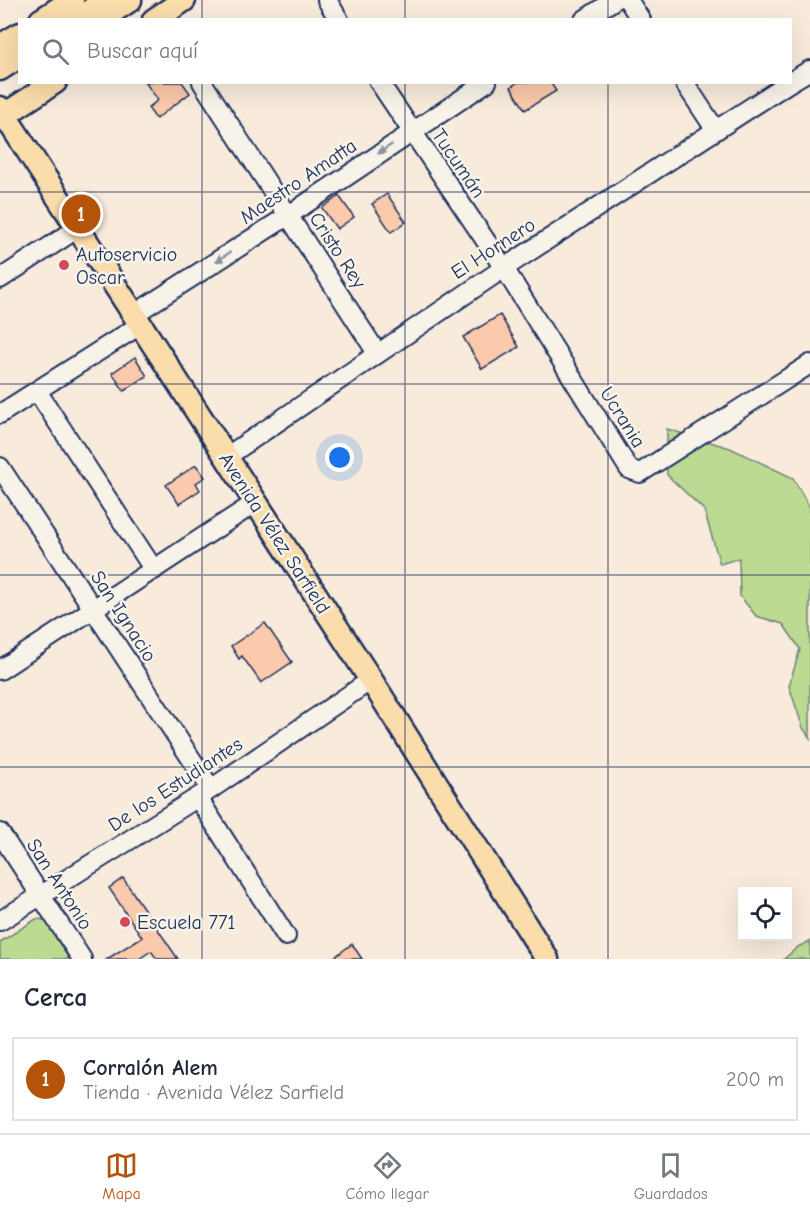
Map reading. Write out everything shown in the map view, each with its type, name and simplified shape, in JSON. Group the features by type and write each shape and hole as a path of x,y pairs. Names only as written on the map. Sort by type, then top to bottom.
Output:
{"main road":[{"path":"44,18 72,0"},
{"path":"79,18 106,0"},
{"path":"103,18 130,0"},
{"path":"158,18 184,0"},
{"path":"0,46 18,35"},
{"path":"0,69 18,57"},
{"path":"0,84 18,73"},
{"path":"2,114 53,84"},
{"name":"Avenida Vélez Sarfield","path":"2,114 371,680 548,959"}],"street":[{"path":"327,0 338,18"},
{"path":"587,18 614,0"},
{"path":"628,0 640,18"},
{"name":"El Hornero","path":"792,81 810,70"},
{"name":"Cristo Rey","path":"203,84 377,353"},
{"name":"Tucumán","path":"380,84 504,268"},
{"name":"Maestro Amatta","path":"137,320 484,84"},
{"path":"685,84 716,129"},
{"name":"El Hornero","path":"225,457 504,268 787,84"},
{"path":"0,279 78,228"},
{"name":"Ucrania","path":"504,268 629,469 640,474 810,364"},
{"path":"0,414 37,391 137,320"},
{"path":"37,391 154,570"},
{"name":"San Ignacio","path":"0,467 92,609 204,794 286,936"},
{"path":"0,670 255,503"},
{"name":"De los Estudiantes","path":"0,921 204,794 371,680"},
{"name":"San Antonio","path":"0,833 82,959"}],"green space":[{"path":"667,429 730,448 793,478 810,508 810,738 803,728 789,686 800,649 783,624 756,616 740,596 739,558 720,564 704,510 667,475"},
{"path":"36,919 45,920 69,959 0,959 0,942"},
{"path":"810,941 810,959 784,959 798,947"}],"building":[{"path":"146,84 183,84 190,93 156,119 148,108 158,100"},
{"path":"515,84 551,84 556,91 525,110 511,87"},
{"path":"387,194 406,222 391,232 372,204"},
{"path":"339,196 354,217 337,229 322,208"},
{"path":"500,315 519,347 482,369 463,337"},
{"path":"135,357 147,376 124,391 112,373"},
{"path":"196,465 205,477 196,483 200,490 179,504 166,485"},
{"path":"265,623 292,662 261,683 242,656 239,659 231,646"},
{"path":"123,878 178,959 157,959 151,951 139,959 107,959 142,937 109,888"},
{"path":"352,944 362,959 332,959"}],"place":[{"name":"Corralón Alem","path":"81,214"},
{"name":"Autoservicio Oscar","path":"64,265"},
{"name":"Escuela 771","path":"125,922"}]}
